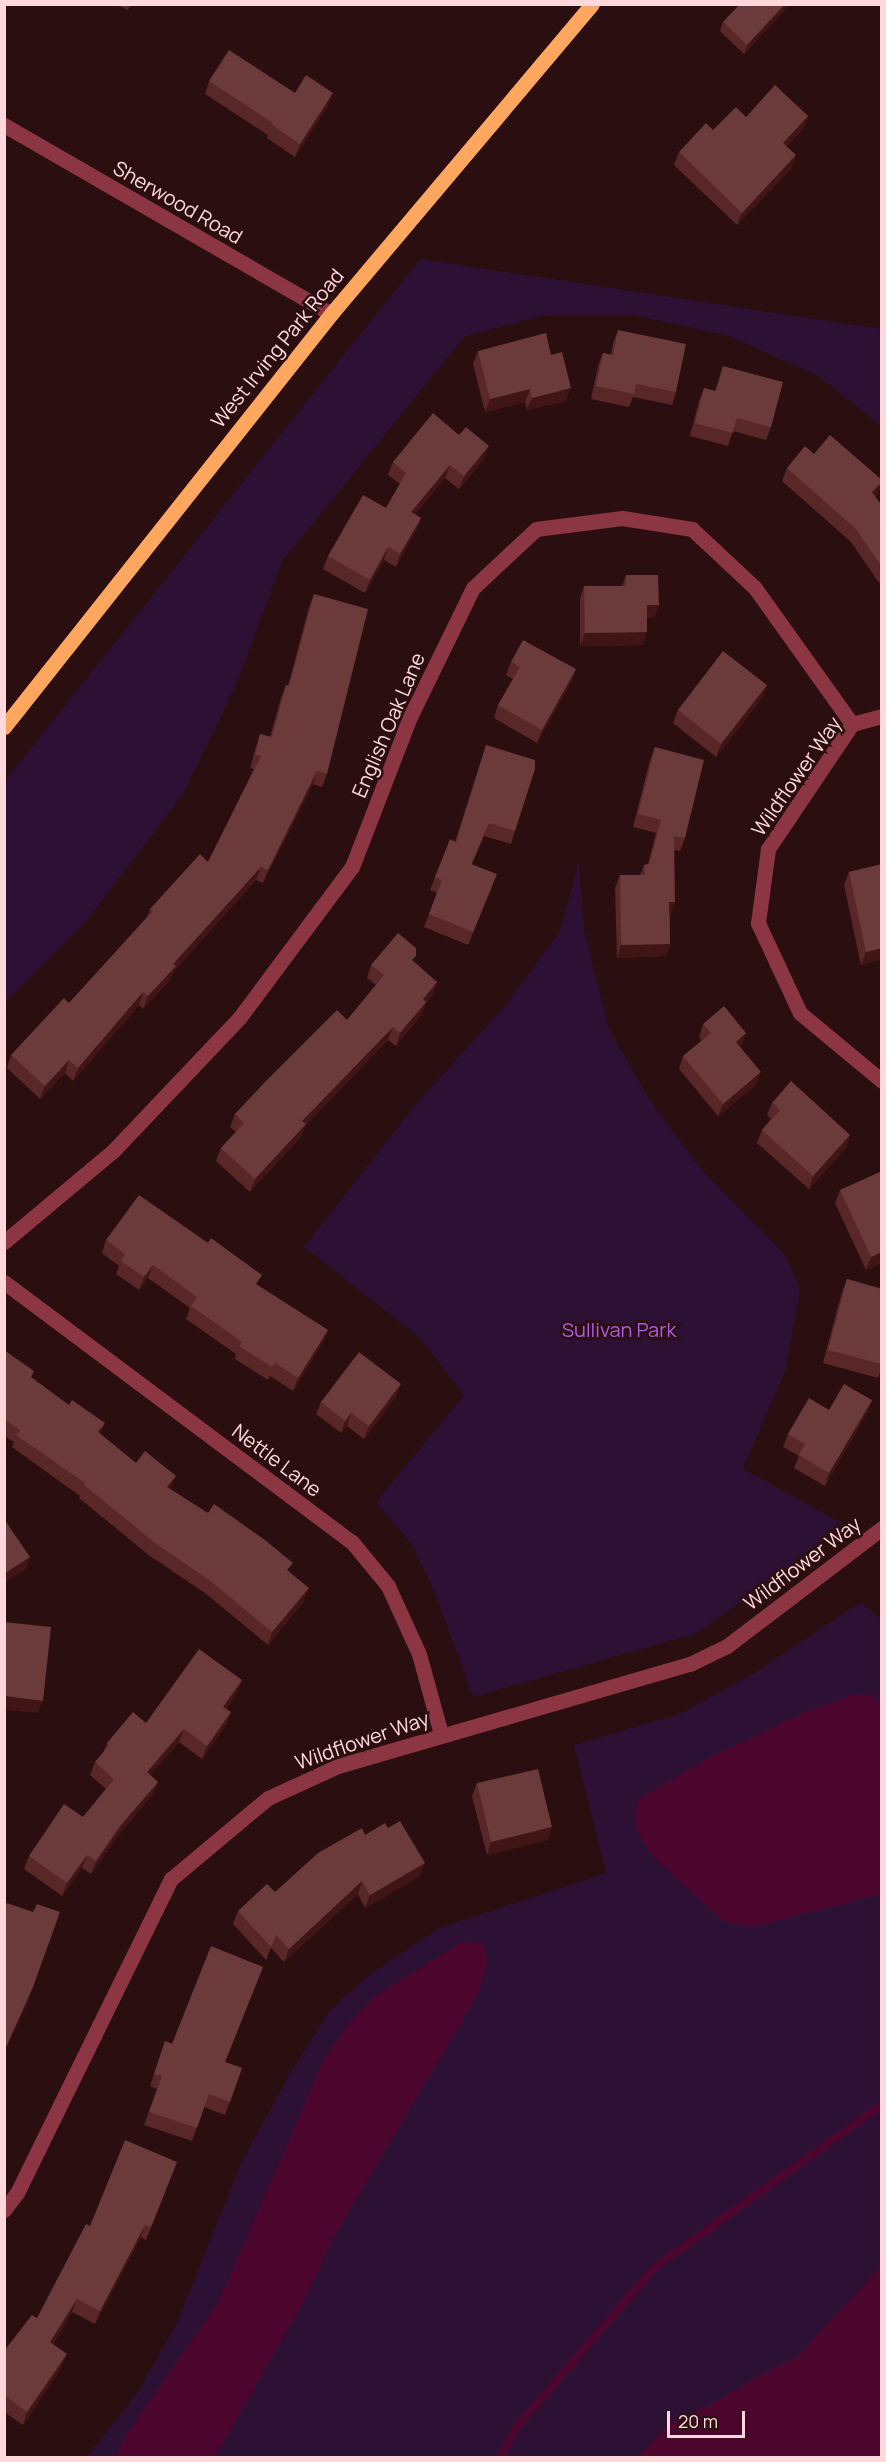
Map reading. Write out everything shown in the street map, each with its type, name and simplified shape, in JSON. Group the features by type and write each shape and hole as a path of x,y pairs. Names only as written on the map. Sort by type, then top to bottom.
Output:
{"main road":[{"name":"West Irving Park Road","path":"4,727 331,314 592,4"}],"street":[{"name":"Sherwood Road","path":"4,125 331,314"},
{"name":"English Oak Lane","path":"4,1242 113,1151 240,1017 351,867 410,717 473,588 536,529 622,518 692,529 754,588 852,724"},
{"name":"Wildflower Way","path":"882,716 852,724 768,849 758,923 800,1013 882,1081"},
{"name":"Nettle Lane","path":"4,1282 351,1542 388,1586 419,1654 441,1734"},
{"name":"Wildflower Way","path":"4,2210 11,2190 171,1879 268,1798 338,1766 441,1734 542,1709 690,1664 727,1646 882,1528"}],"green space":[{"path":"420,259 881,329 881,426 818,376 729,336 633,315 546,315 465,336 282,562 237,683 183,794 86,922 5,1003 5,781"},
{"name":"Sullivan Park","path":"579,861 584,929 609,1029 651,1102 699,1167 785,1254 800,1289 786,1369 743,1469 842,1523 796,1563 697,1633 473,1697 435,1593 411,1544 376,1502 464,1395 418,1336 304,1247 416,1104 505,1006 560,931"},
{"path":"861,1602 881,1619 881,2457 86,2458 138,2392 177,2323 242,2161 290,2073 331,2009 373,1972 439,1928 606,1873 574,1745 679,1714 752,1675"}],"shaded area":[{"path":"855,1694 873,1696 881,1704 881,1894 751,1927 725,1922 654,1858 635,1828 635,1812 640,1798 711,1757 803,1713"},
{"path":"464,1941 483,1943 488,1961 478,1994 331,2242 304,2301 215,2457 115,2457 125,2437 219,2301 325,2057 350,2022 374,1997"},
{"path":"881,2266 881,2457 637,2457 671,2423 716,2402 755,2378 796,2358"}],"building":[{"path":"740,4 785,4 747,45 723,22"},
{"path":"229,50 295,93 306,75 333,93 300,144 272,125 273,123 209,81"},
{"path":"775,85 808,116 783,143 796,155 742,213 679,152 706,123 713,130 736,107 746,117"},
{"path":"618,330 686,344 676,392 636,384 634,394 596,386 603,353 613,355"},
{"path":"546,333 551,355 562,352 571,388 532,398 530,389 490,399 478,351"},
{"path":"723,366 783,382 771,427 737,418 733,433 695,423 704,388 716,391"},
{"path":"433,413 459,435 466,427 489,446 464,476 450,465 411,512 421,518 400,554 388,547 370,580 328,556 363,495 386,508 406,473 393,462"},
{"path":"830,435 882,480 872,492 882,506 882,567 856,529 787,468 805,446 814,454"},
{"path":"626,575 658,575 659,605 647,605 647,632 585,633 584,586 626,586"},
{"path":"314,594 368,609 327,774 317,771 268,870 261,867 173,964 176,966 148,996 143,992 78,1068 69,1060 45,1086 11,1055 64,998 69,1003 153,911 150,909 200,854 208,862 261,756 255,755 260,734 272,737 286,685 289,686"},
{"path":"523,640 576,669 542,730 498,705 520,667 511,662"},
{"path":"723,651 767,685 721,744 678,710"},
{"path":"486,745 535,760 535,769 515,831 489,823 471,864 497,874 473,932 429,914 442,880 435,877 450,839 456,842"},
{"path":"655,747 704,760 685,838 674,836 675,902 669,902 670,944 621,945 620,875 645,875 644,865 649,864 661,820 638,814"},
{"path":"882,864 882,948 866,952 849,872"},
{"path":"398,933 416,948 416,956 412,960 437,982 423,999 426,1002 400,1033 393,1027 302,1121 306,1124 255,1179 221,1148 244,1123 235,1114 337,1010 347,1020 384,975 371,965"},
{"path":"724,1006 746,1033 736,1042 761,1072 723,1104 683,1056 711,1033 703,1024"},
{"path":"791,1081 850,1135 813,1176 762,1130 780,1110 772,1103"},
{"path":"882,1171 882,1252 871,1257 840,1190"},
{"path":"139,1195 208,1243 211,1238 262,1275 256,1284 328,1330 298,1378 275,1363 272,1367 239,1346 242,1342 191,1306 197,1297 153,1265 144,1277 121,1261 125,1254 106,1240"},
{"path":"847,1279 882,1289 882,1364 828,1350"},
{"path":"4,1350 34,1371 31,1377 69,1405 72,1400 105,1423 98,1432 136,1463 145,1451 176,1476 167,1487 208,1513 214,1504 293,1563 287,1570 309,1588 272,1632 209,1580 155,1543 84,1485 85,1483 16,1435 20,1430 4,1419"},
{"path":"359,1352 401,1384 369,1426 351,1413 345,1421 321,1402"},
{"path":"844,1384 872,1400 829,1473 799,1455 805,1444 788,1434 809,1398 829,1410"},
{"path":"4,1519 30,1557 4,1574"},
{"path":"4,1622 51,1627 43,1701 4,1696"},
{"path":"199,1649 242,1680 223,1707 231,1712 207,1746 184,1729 147,1772 158,1782 121,1825 96,1861 87,1855 67,1883 29,1856 64,1804 83,1817 114,1779 95,1762 109,1745 107,1743 133,1712 146,1723"},
{"path":"538,1769 552,1827 491,1842 477,1783"},
{"path":"400,1821 425,1863 370,1895 362,1881 289,1949 276,1935 271,1947 238,1911 267,1884 275,1892 318,1853 362,1828 365,1835 385,1823 388,1828"},
{"path":"7,1903 33,1912 37,1904 60,1912 33,1987 6,2047 4,2046 4,1910"},
{"path":"211,1946 263,1967 225,2062 242,2068 230,2102 209,2094 197,2128 149,2112 162,2076 154,2074 165,2041 172,2044"},
{"path":"125,2140 177,2162 151,2227 145,2225 100,2311 77,2299 50,2342 67,2354 27,2412 4,2395 4,2351 32,2315 37,2318 86,2224 90,2226"}],"waterway":[{"path":"500,2458 516,2428 654,2268 882,2105"}]}
